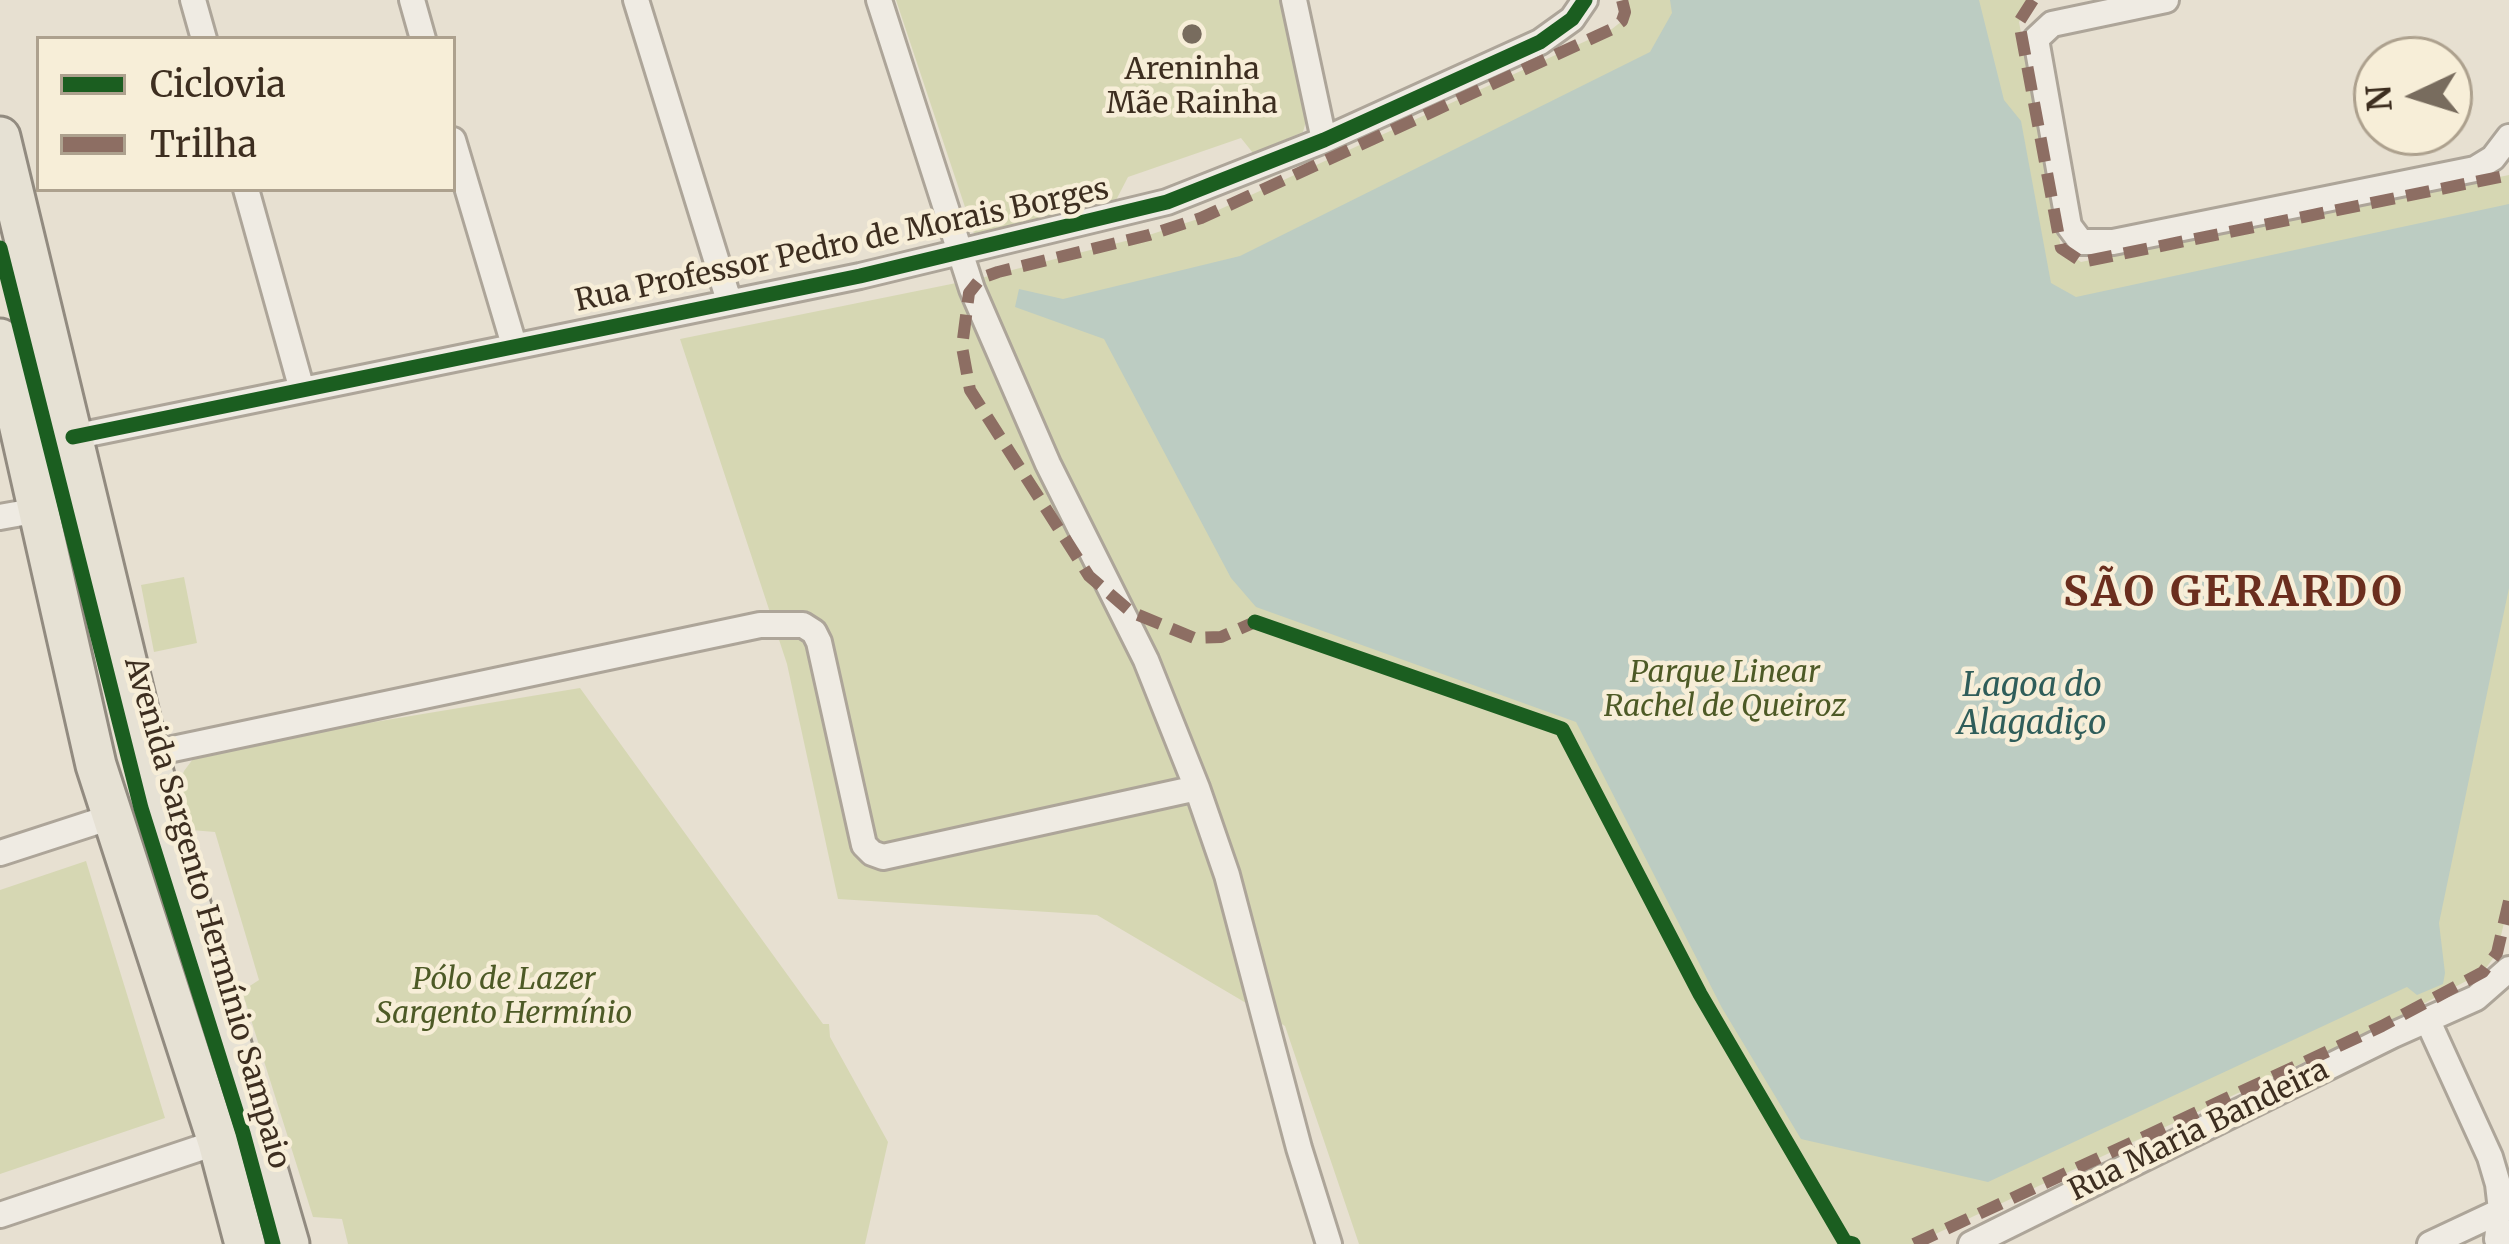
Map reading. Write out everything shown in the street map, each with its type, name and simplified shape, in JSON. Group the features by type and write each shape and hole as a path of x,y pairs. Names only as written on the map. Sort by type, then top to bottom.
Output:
{"main road":[{"name":"Avenida Sargento Hermínio Sampaio","path":"0,136 149,754 289,1244"},
{"name":"Avenida Sargento Hermínio Sampaio","path":"0,339 73,671 111,817 218,1142 245,1244"}],"street":[{"path":"193,0 203,36"},
{"path":"412,0 422,36"},
{"path":"636,0 729,301"},
{"path":"879,0 959,255 1048,464 1146,660 1197,788 1227,875 1329,1244"},
{"path":"1294,0 1324,140"},
{"path":"2166,0 2094,7 2052,24 2036,39 2068,226 2081,242 2113,242 2475,169 2494,158 2509,136"},
{"name":"Rua Professor Pedro de Morais Borges","path":"73,437 959,255 1167,202 1324,140 1540,42 1572,20 1584,2"},
{"path":"456,150 514,345"},
{"path":"247,192 302,389"},
{"path":"0,517 39,510"},
{"path":"149,754 760,626 803,625 819,642 864,844 872,853 883,856 1197,788"},
{"path":"0,853 111,817"},
{"name":"Rua Maria Bandeira","path":"1971,1244 2476,998 2509,969"},
{"path":"2427,1019 2490,1157 2505,1208 2497,1240 2501,1244"},
{"path":"0,1215 218,1142"},
{"path":"2430,1244 2505,1208"}],"green space":[{"path":"896,0 1281,0 1306,121 1303,132 1253,153 1241,138 1128,177 1114,204 989,238 974,234"},
{"name":"Lagoa do Alagadiço","path":"1622,0 2033,0 2019,22 2061,248 2081,262 2509,175 2509,901 2497,953 2483,972 2382,1026 1914,1244 1359,1244 1285,1026 1097,915 838,899 787,664 680,339 981,278 1201,218 1612,29 1622,21"},
{"path":"184,577 197,643 154,652 141,585"},
{"name":"Pólo de Lazer Sargento Hermínio","path":"580,688 823,1024 829,1024 830,1037 888,1142 865,1244 348,1244 342,1219 313,1217 242,991 259,980 215,832 191,830 179,785 184,771 199,751"},
{"path":"86,861 165,1118 0,1174 0,890"}],"water":[{"name":"Lagoa do Alagadiço","path":"1670,0 1979,0 2004,100 2021,121 2051,283 2076,297 2509,204 2509,588 2439,923 2443,984 2417,995 2407,987 1988,1182 1801,1139 1722,1008 1576,722 1256,607 1231,578 1104,339 1015,307 1019,289 1063,299 1240,256 1650,52 1672,13"}],"marked path":[{"path":"1262,624 1255,622 1221,637 1194,638 1131,612 1089,576 970,390 962,347 969,293 981,278 998,272 1201,218 1612,29 1622,21 1622,0"},
{"path":"2033,0 2019,22 2061,248 2082,262 2509,175"},
{"path":"1914,1244 2382,1026 2483,972 2497,953 2509,901"}],"cycle path":[{"path":"73,437 860,276 1167,202 1324,140 1540,42 1572,19 1585,0"},
{"path":"0,248 141,808 273,1244"},
{"path":"1255,622 1562,729 1700,994 1845,1242 1853,1244"}],"place":[{"name":"Areninha Mãe Rainha","path":"1192,34"}],"district":[{"name":"SÃO GERARDO","path":"2234,594"}],"park label":[{"name":"Parque Linear Rachel de Queiroz","path":"1725,691"}]}
